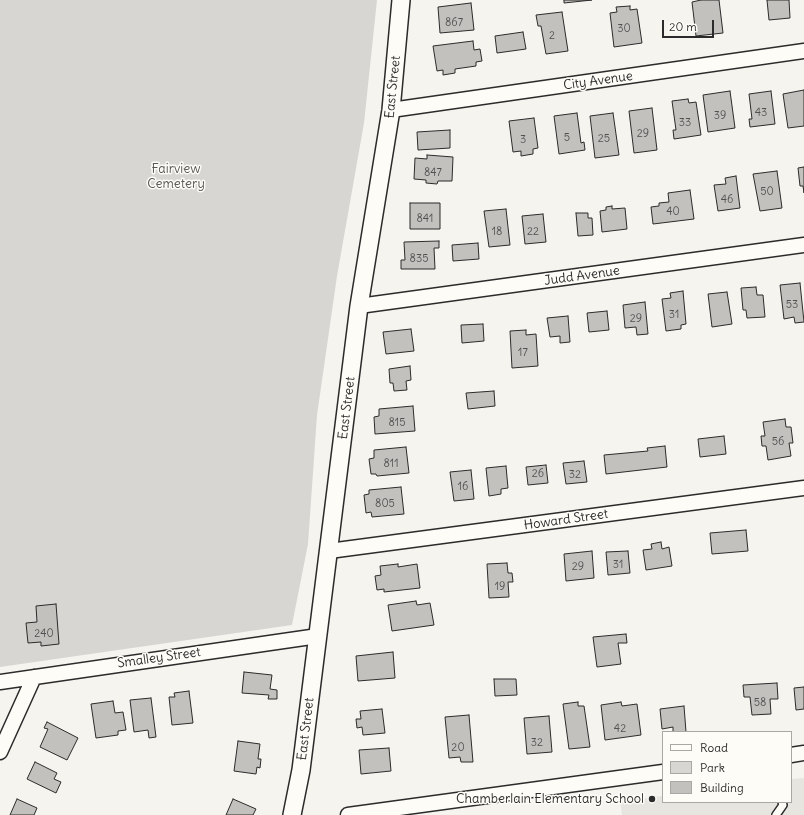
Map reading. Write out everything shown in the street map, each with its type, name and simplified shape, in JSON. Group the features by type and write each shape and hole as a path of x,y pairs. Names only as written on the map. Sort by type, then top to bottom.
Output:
{"street":[{"name":"East Street","path":"292,815 301,770 359,306 391,110 401,0"},
{"name":"City Avenue","path":"391,110 804,51"},
{"name":"Judd Avenue","path":"359,306 804,246"},
{"name":"Howard Street","path":"329,551 804,488"},
{"name":"Smalley Street","path":"0,682 318,636"},
{"path":"0,752 34,677"},
{"path":"792,755 804,753"},
{"path":"348,815 662,772"}],"lane":[{"path":"776,815 783,806 782,803"}],"shaded area":[{"name":"Chamberlain Elementary School","path":"804,778 804,815 622,815 620,801 662,796 662,803 792,803 792,779"}],"green space":[{"name":"Fairview Cemetery","path":"0,0 377,0 364,123 337,276 317,415 308,544 292,625 0,667"}],"building":[{"path":"564,0 592,0 564,3"},
{"path":"701,0 719,0 723,33 696,36 692,2"},
{"path":"767,0 789,0 790,18 769,20"},
{"path":"471,3 474,30 440,33 438,7"},
{"path":"630,6 630,10 637,9 642,43 614,47 610,13 617,12 616,7"},
{"path":"562,12 568,51 546,54 541,26 538,26 536,15"},
{"path":"523,32 526,49 497,53 495,36"},
{"path":"473,41 474,50 480,49 482,61 476,62 476,66 455,69 455,73 443,75 443,70 437,71 433,46"},
{"path":"804,90 804,126 788,128 783,94"},
{"path":"730,91 735,128 708,132 703,95"},
{"path":"771,91 775,124 750,127 749,119 752,119 749,94"},
{"path":"688,99 689,103 696,102 701,135 674,139 673,130 676,130 672,101"},
{"path":"652,108 657,150 634,153 629,111"},
{"path":"577,113 581,143 584,142 585,150 559,154 554,116"},
{"path":"613,113 619,155 595,158 590,116"},
{"path":"534,118 538,148 533,149 533,154 521,156 521,151 513,152 509,121"},
{"path":"450,130 450,148 418,150 417,132"},
{"path":"427,155 453,157 452,181 438,181 437,184 426,183 426,180 414,179 415,158 427,159"},
{"path":"804,167 804,193 803,186 800,186 798,168"},
{"path":"777,171 782,208 760,211 753,174"},
{"path":"736,176 740,208 718,211 714,185 726,184 725,178"},
{"path":"690,190 694,219 653,224 651,207 659,206 659,203 669,202 668,193"},
{"path":"410,203 440,203 440,229 410,229"},
{"path":"612,206 612,209 625,208 627,229 602,232 600,211 606,210 606,207"},
{"path":"506,209 510,245 489,247 484,211"},
{"path":"576,213 588,213 588,218 592,218 593,235 578,236"},
{"path":"543,214 546,242 525,244 522,216"},
{"path":"439,241 439,248 434,248 435,269 401,269 401,260 405,260 404,242"},
{"path":"478,243 479,259 453,261 452,245"},
{"path":"800,283 804,322 795,323 794,317 784,319 780,285"},
{"path":"756,287 757,295 763,295 765,317 747,318 746,310 743,310 741,288"},
{"path":"683,291 686,324 681,325 681,329 666,331 662,299 671,298 670,293"},
{"path":"727,292 732,324 712,327 708,294"},
{"path":"645,302 648,334 637,335 636,327 625,328 623,305"},
{"path":"607,311 609,330 589,332 587,313"},
{"path":"568,316 570,342 560,343 560,336 550,337 547,318"},
{"path":"483,324 484,341 462,343 461,325"},
{"path":"411,329 414,351 386,354 383,332"},
{"path":"526,330 526,335 536,334 538,366 512,368 510,331"},
{"path":"410,366 411,380 406,381 407,390 394,391 393,383 390,383 389,369"},
{"path":"494,391 495,406 468,409 466,393"},
{"path":"413,406 415,431 375,434 374,417 379,416 379,409"},
{"path":"785,419 786,427 791,427 793,443 789,443 791,456 768,460 766,446 762,446 761,436 765,436 763,422"},
{"path":"724,436 726,454 700,457 698,439"},
{"path":"665,446 667,467 606,474 604,455 648,451 647,448"},
{"path":"406,447 409,473 377,476 376,474 371,474 369,459 374,458 374,450"},
{"path":"584,461 587,482 566,484 563,463"},
{"path":"546,465 548,483 528,485 526,467"},
{"path":"506,466 508,488 501,489 501,494 489,496 486,468"},
{"path":"471,470 474,499 454,501 450,472"},
{"path":"401,487 404,514 372,517 371,512 366,513 364,495 369,494 369,490"},
{"path":"746,530 748,551 712,554 710,533"},
{"path":"661,542 662,549 669,547 672,566 646,570 643,550 652,549 651,544"},
{"path":"592,551 594,578 566,581 564,554"},
{"path":"628,551 630,573 608,575 606,552"},
{"path":"507,563 508,573 512,573 513,582 508,582 509,597 489,598 487,564"},
{"path":"398,564 398,567 417,564 420,588 384,592 384,589 377,590 375,576 381,575 380,566"},
{"path":"416,601 417,605 430,603 434,625 392,631 388,605"},
{"path":"56,604 59,644 41,646 41,642 28,643 26,623 37,622 36,606"},
{"path":"626,634 627,643 618,643 621,664 597,667 593,637"},
{"path":"393,652 395,678 358,681 356,656"},
{"path":"244,672 272,675 270,689 277,690 277,699 268,699 269,695 242,693"},
{"path":"494,679 516,679 517,695 495,696"},
{"path":"777,683 778,699 770,699 771,714 752,715 750,697 744,697 743,685"},
{"path":"804,687 804,709 796,710 794,688"},
{"path":"189,691 193,723 172,725 169,697 175,697 174,693"},
{"path":"151,698 156,737 149,738 148,730 134,732 130,700"},
{"path":"113,701 115,713 123,712 126,730 118,731 118,735 96,738 91,704"},
{"path":"578,702 578,706 584,706 590,747 569,749 563,704"},
{"path":"621,702 622,706 637,704 641,735 605,740 601,705"},
{"path":"684,706 686,731 673,731 673,727 662,729 660,709"},
{"path":"382,709 385,733 363,735 362,727 357,728 356,719 361,719 360,711"},
{"path":"469,715 473,762 461,762 460,757 449,758 445,717"},
{"path":"549,716 552,752 527,754 524,718"},
{"path":"47,722 78,738 67,760 40,747 48,729 44,728"},
{"path":"238,741 260,744 258,759 261,759 260,768 257,767 256,774 234,771"},
{"path":"389,748 391,771 361,774 359,750"},
{"path":"35,762 57,773 54,779 61,782 56,793 27,779"},
{"path":"17,799 37,808 34,815 10,815"},
{"path":"233,799 256,809 253,815 226,815"}],"place":[{"name":"Chamberlain Elementary School","path":"652,799"}]}
